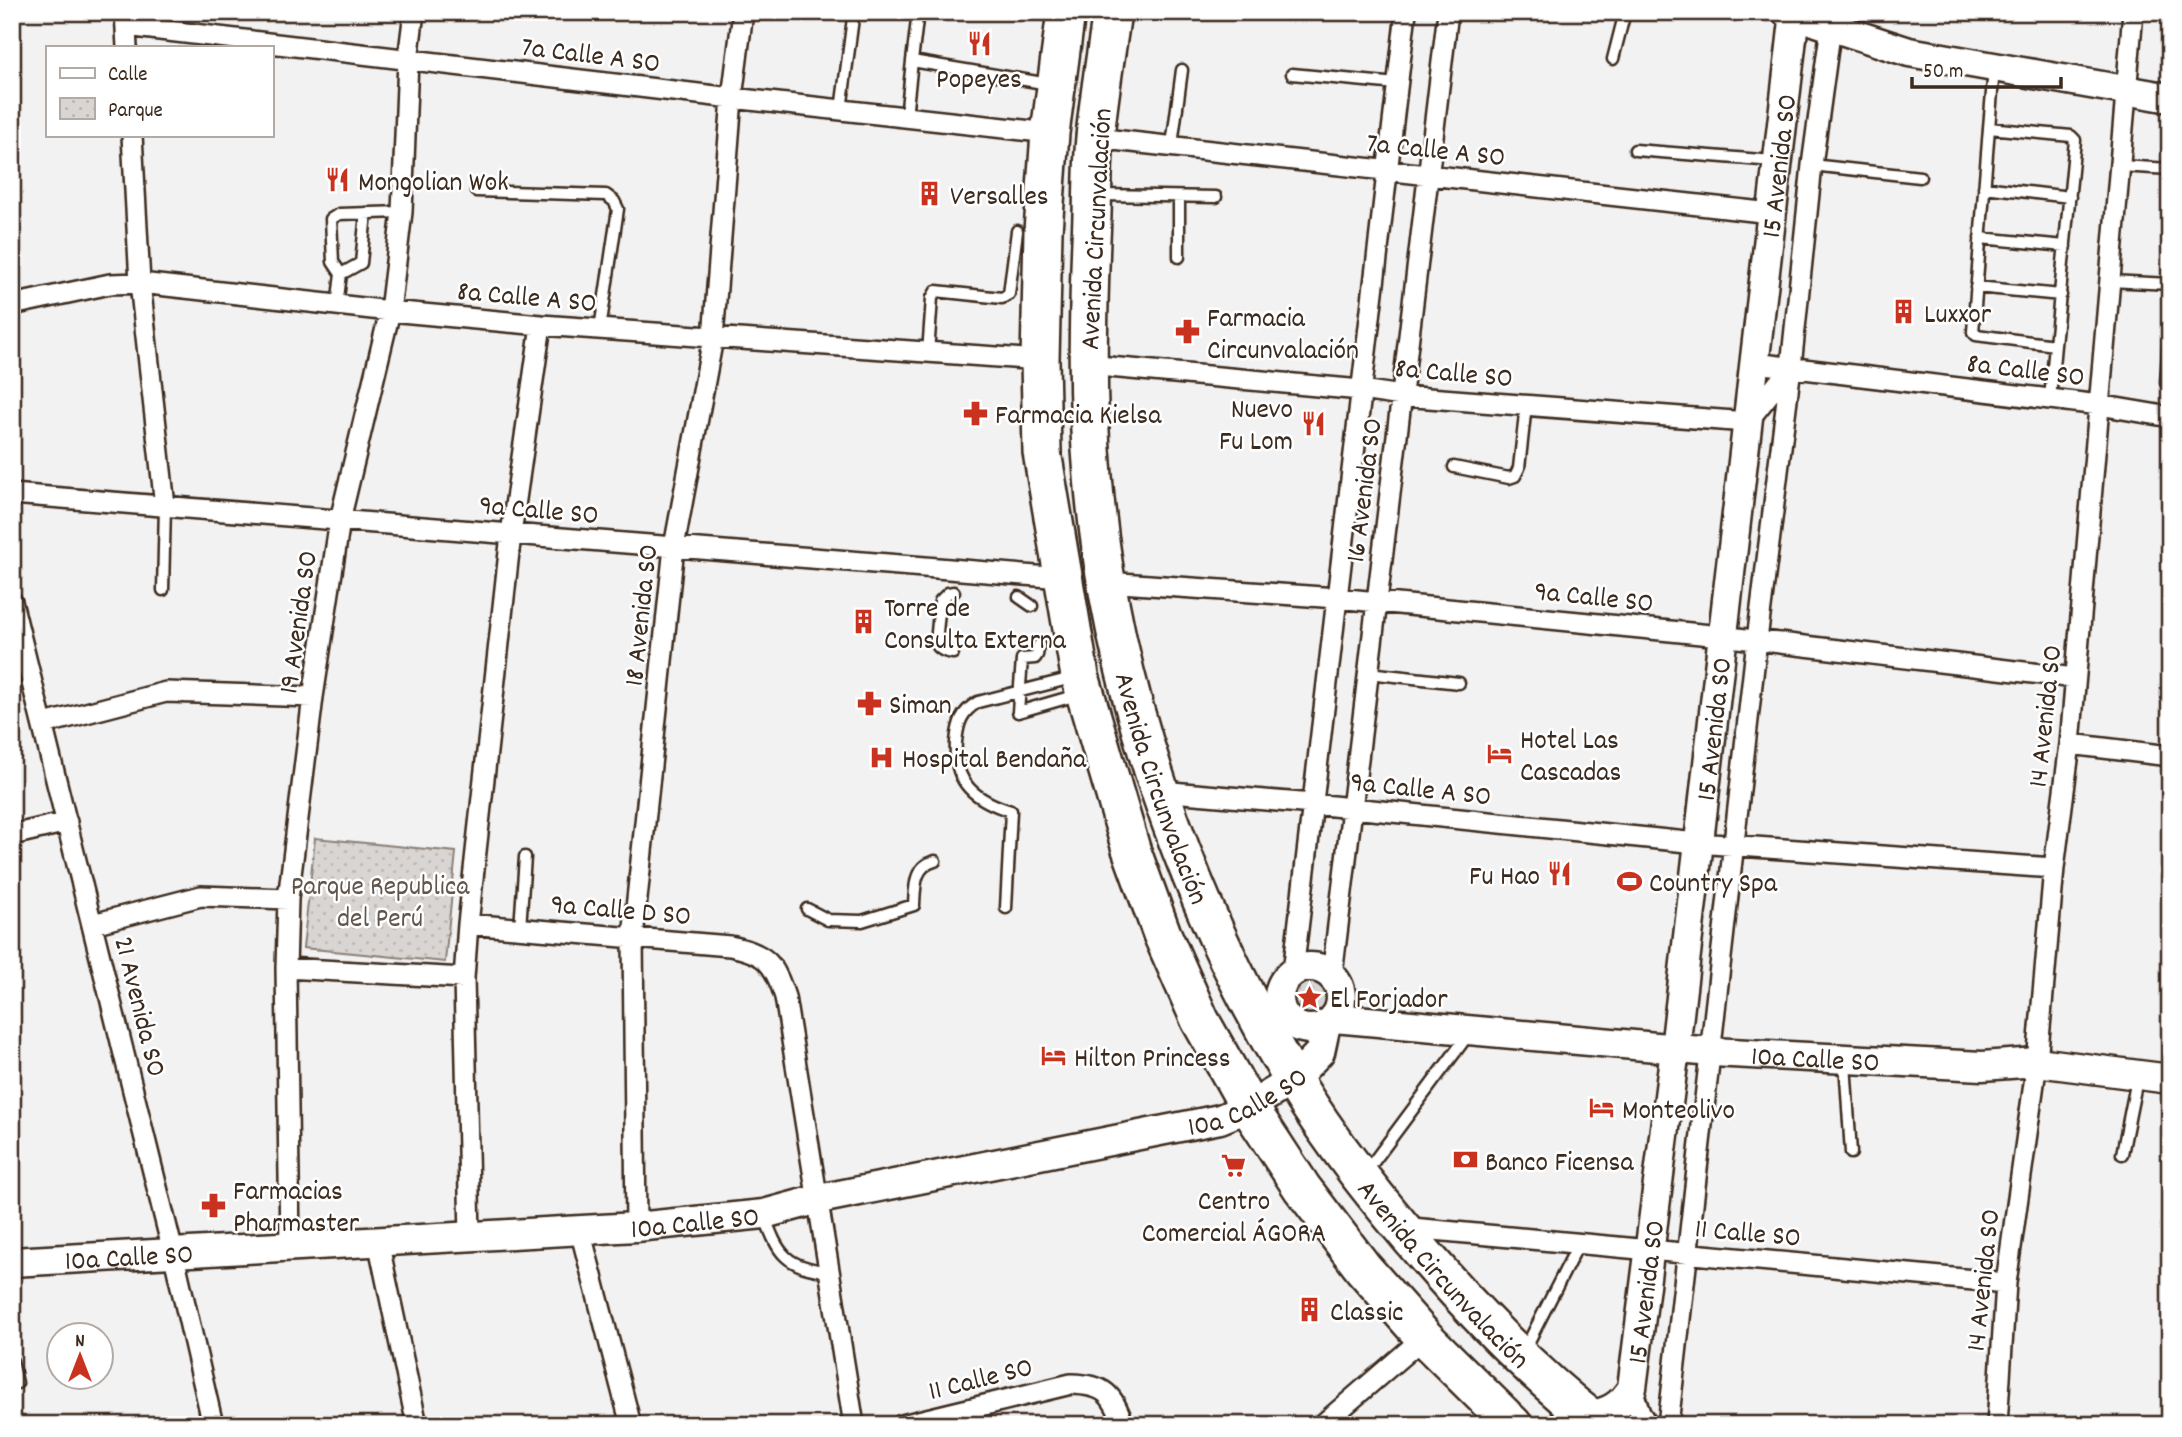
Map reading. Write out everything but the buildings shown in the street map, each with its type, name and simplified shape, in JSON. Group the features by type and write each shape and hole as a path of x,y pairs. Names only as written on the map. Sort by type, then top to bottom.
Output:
{"highway":[{"name":"Avenida Circunvalación","path":"1066,12 1050,133 1030,231 1040,360 1042,452 1082,684 1131,849 1162,934 1200,1020 1250,1107 1302,1188 1363,1268 1424,1337 1513,1425"},
{"name":"Avenida Circunvalación","path":"1112,12 1095,138 1087,365 1093,479 1119,647 1160,791 1192,877 1219,939 1270,1015 1293,1080 1362,1178 1401,1227 1462,1298 1584,1422"},
{"path":"1030,231 1056,253 1055,332 1058,344 1068,359 1087,365"},
{"path":"1062,578 1077,579 1093,592 1101,627 1119,647"},
{"path":"1462,1298 1524,1388 1584,1422"}],"street":[{"name":"19 Avenida SO","path":"290,1245 286,968 288,899 313,697 340,520 390,312 402,212 408,60 414,12"},
{"name":"18 Avenida SO","path":"636,1227 633,937 674,547 713,338 732,98 743,12"},
{"name":"16 Avenida SO","path":"1293,972 1406,12"},
{"name":"16 Avenida SO","path":"1332,975 1448,12"},
{"name":"14 Avenida SO","path":"1997,1425 2006,1283 2037,1062 2054,868 2070,744 2133,12"},
{"path":"1792,13 1832,20 1909,52 2170,98"},
{"name":"15 Avenida SO","path":"1584,1422 1623,1402 1632,1388 1675,1049 1721,636 1755,363 1792,13"},
{"name":"7a Calle A SO","path":"125,19 408,60 1050,133"},
{"path":"125,19 127,46"},
{"name":"15 Avenida SO","path":"1668,1425 1812,165 1832,20"},
{"path":"132,136 140,283 165,506"},
{"name":"7a Calle A SO","path":"1095,138 1771,213"},
{"name":"8a Calle A SO","path":"12,305 110,284 140,283 390,312 541,325 1040,360"},
{"path":"470,1236 464,978 468,924 511,534 541,325"},
{"name":"8a Calle SO","path":"1755,363 2099,405 2170,417"},
{"name":"8a Calle SO","path":"1087,365 1402,396 1746,422"},
{"path":"1746,422 1791,367"},
{"name":"9a Calle SO","path":"12,494 1062,578"},
{"name":"9a Calle SO","path":"1107,582 1337,598 1721,636 2075,678"},
{"name":"21 Avenida SO","path":"12,603 93,924 213,1425"},
{"path":"44,724 166,692 313,697"},
{"path":"2070,744 2170,756"},
{"name":"9a Calle A SO","path":"1160,791 1697,843 2054,868"},
{"path":"12,835 67,822"},
{"path":"93,924 201,896 288,899"},
{"name":"9a Calle D SO","path":"468,924 730,946 750,950 766,959 777,972 785,998 819,1199"},
{"path":"1313,967 1332,975 1337,983 1341,1001 1330,1021 1316,1028 1305,1028 1287,1018 1270,1015 1280,989 1293,972 1313,967"},
{"path":"286,968 464,978"},
{"name":"10a Calle SO","path":"12,1262 636,1227 764,1214 819,1199 1220,1119 1250,1107 1293,1080 1320,1052 1330,1021 1472,1030 1712,1052 1982,1066 2037,1062 2170,1079"},
{"path":"819,1199 854,1425"},
{"name":"11 Calle SO","path":"1401,1227 2006,1283"},
{"path":"580,1230 631,1425"},
{"path":"378,1241 417,1425"},
{"path":"1322,1425 1424,1337"},
{"name":"11 Calle SO","path":"902,1425 1072,1384 1091,1384 1107,1392 1116,1404 1124,1425"},
{"path":"1632,1388 1640,1413 1648,1425"}],"lane":[{"path":"906,117 918,12"},
{"path":"1613,59 1625,12"},
{"path":"841,110 853,18"},
{"path":"912,61 1034,80 1056,86"},
{"path":"1994,67 1973,328 1976,335 2055,345"},
{"path":"1172,145 1182,70"},
{"path":"1292,74 1397,83"},
{"path":"1989,128 2074,137 2050,399"},
{"path":"1635,150 1777,162"},
{"path":"1812,165 1920,177"},
{"path":"2120,166 2170,169"},
{"path":"1984,187 2070,197"},
{"path":"476,191 606,195 614,201 618,209 600,329"},
{"path":"1093,195 1216,197"},
{"path":"1179,197 1179,257"},
{"path":"337,306 341,274 333,261 331,219 339,214 402,212"},
{"path":"341,274 361,263 366,213"},
{"path":"928,353 932,298 936,291 1002,298 1009,294 1030,231"},
{"path":"1980,237 2065,246"},
{"path":"2110,281 2170,284"},
{"path":"1976,287 2060,295"},
{"path":"2166,383 2170,318"},
{"path":"1454,467 1509,478 1515,476 1519,468 1525,405"},
{"path":"163,590 165,506"},
{"path":"953,653 944,652 936,643 940,601 948,593 954,592"},
{"path":"1018,597 1032,606"},
{"path":"1039,645 1034,658 1022,659 1018,712 1082,684"},
{"path":"1368,673 1459,683"},
{"path":"1006,908 1011,811 987,803 970,789 960,776 955,753 957,724 965,709 978,702 1020,692 1082,684"},
{"path":"520,928 525,857"},
{"path":"807,909 828,920 862,921 914,905 915,883 920,869 927,863 936,861"},
{"path":"1362,1178 1472,1030"},
{"path":"1845,1059 1851,1153"},
{"path":"2122,1154 2138,1075"},
{"path":"764,1214 775,1246 793,1262 805,1268 830,1272"},
{"path":"1521,1356 1579,1243"},
{"path":"12,1362 17,1383"}],"green space":[{"name":"Parque Republica del Perú","path":"315,838 456,852 445,962 303,948"},
{"path":"1310,975 1326,982 1333,998 1326,1014 1310,1021 1294,1014 1287,998 1294,982"}],"place":[{"name":"Popeyes","path":"979,43"},
{"name":"Mongolian Wok","path":"338,180"},
{"name":"Versalles","path":"930,194"},
{"name":"Luxxor","path":"1904,312"},
{"name":"Farmacia Circunvalación","path":"1187,332"},
{"name":"Farmacia Kielsa","path":"975,413"},
{"name":"Nuevo Fu Lom","path":"1313,423"},
{"name":"Torre de Consulta Externa","path":"864,622"},
{"name":"Siman","path":"869,703"},
{"name":"Hotel Las Cascadas","path":"1500,754"},
{"name":"Hospital Bendaña","path":"882,757"},
{"name":"Fu Hao","path":"1560,874"},
{"name":"Country Spa","path":"1629,881"},
{"name":"El Forjador","path":"1310,997"},
{"name":"Hilton Princess","path":"1054,1056"},
{"name":"Monteolivo","path":"1602,1108"},
{"name":"Banco Ficensa","path":"1465,1160"},
{"name":"Centro Comercial ÁGORA","path":"1234,1165"},
{"name":"Farmacias Pharmaster","path":"213,1205"},
{"name":"Classic","path":"1310,1310"}]}
